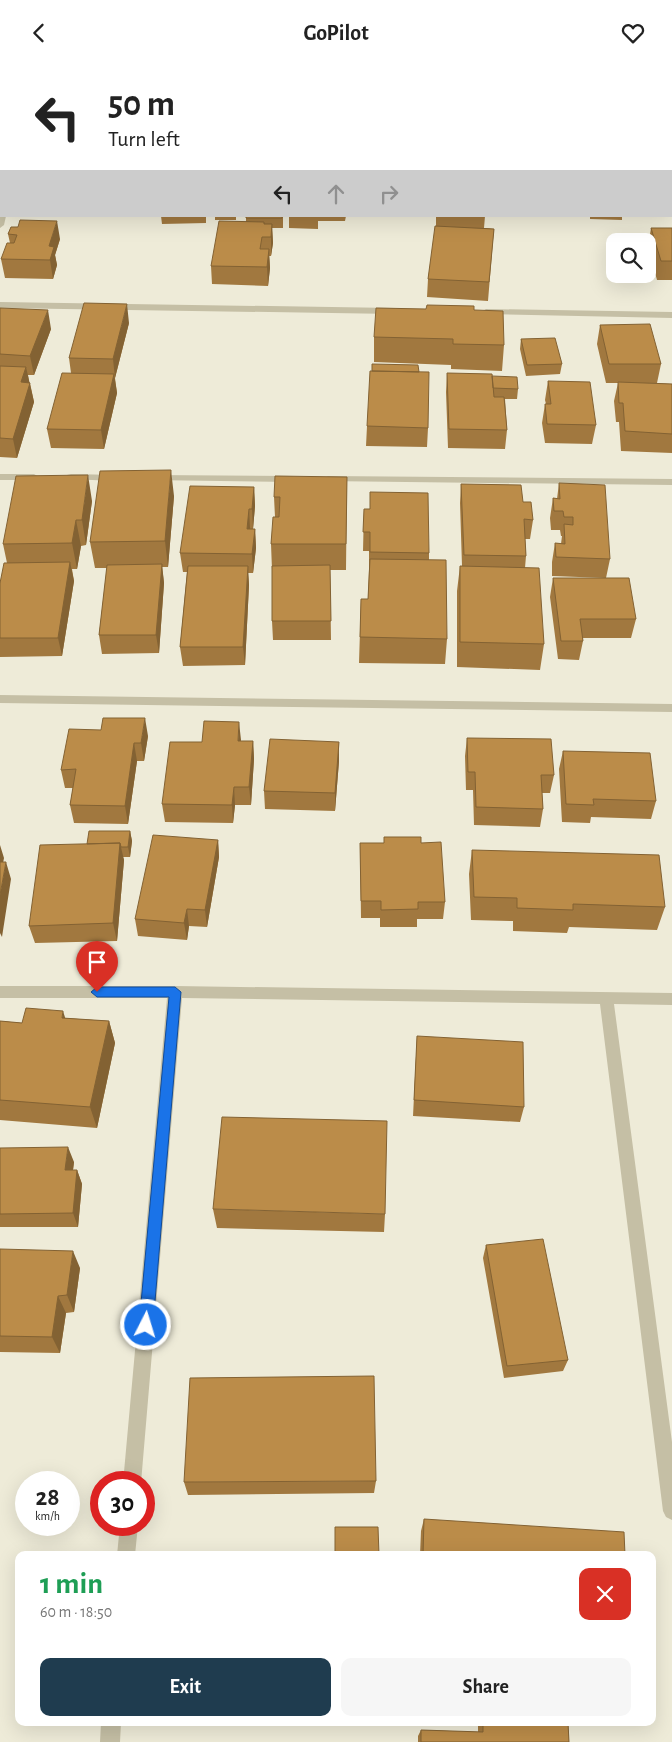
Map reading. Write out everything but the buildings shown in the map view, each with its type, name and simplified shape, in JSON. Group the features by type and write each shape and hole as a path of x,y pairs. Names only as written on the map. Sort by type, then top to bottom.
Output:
{"street":[{"path":"0,305 405,311"},
{"path":"474,312 672,315"},
{"path":"0,477 672,482"},
{"path":"0,699 672,708"},
{"path":"0,992 175,992 672,999"},
{"path":"133,1471 175,992"},
{"path":"606,998 672,1511"},
{"path":"126,1551 128,1536"},
{"path":"110,1742 111,1726"}],"route":[{"path":"97,992 175,992 146,1325"}]}
